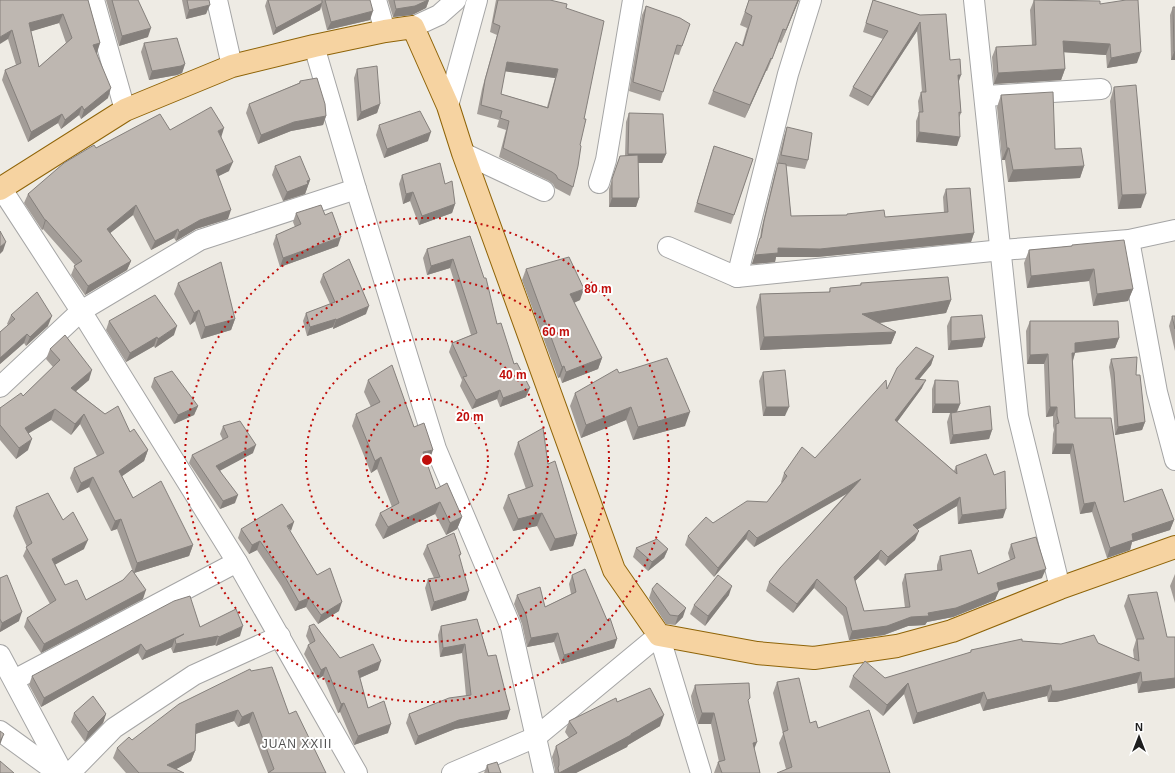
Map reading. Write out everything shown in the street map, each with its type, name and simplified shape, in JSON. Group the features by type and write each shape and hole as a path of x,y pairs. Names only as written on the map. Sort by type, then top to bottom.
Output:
{"main road":[{"path":"0,188 125,110 232,66 314,46 385,31 413,27 448,106 463,153 614,570 659,635 758,653 814,658 897,646 952,631 1060,588 1175,547"}],"street":[{"path":"94,0 125,110"},
{"path":"217,0 232,66"},
{"path":"376,0 385,31"},
{"path":"413,27 439,14 456,0"},
{"path":"448,106 477,0"},
{"path":"599,184 606,160 633,0"},
{"path":"737,277 788,74 811,0"},
{"path":"974,0 1002,250 1018,416 1060,588"},
{"path":"314,46 356,189 436,449 511,626 544,773"},
{"path":"985,96 1102,89"},
{"path":"463,153 544,191"},
{"path":"0,188 80,312 237,562 357,773"},
{"path":"0,387 80,312 200,240 356,189"},
{"path":"668,247 737,277 1002,250 1129,240 1175,230"},
{"path":"1129,240 1157,392 1175,460"},
{"path":"14,680 237,562"},
{"path":"452,773 536,737 659,635 701,773"},
{"path":"70,773 114,728 194,675 280,636"},
{"path":"0,655 63,773"},
{"path":"0,732 58,773"}],"building":[{"path":"0,0 88,0 100,43 93,45 111,88 84,110 82,106 65,120 62,114 31,132 5,70 21,63 12,30 0,37","holes":["63,14 72,38 39,67 29,23"]},
{"path":"112,0 138,0 151,28 122,36"},
{"path":"187,0 209,0 210,5 189,10"},
{"path":"268,0 322,0 322,3 276,28"},
{"path":"325,0 370,0 373,11 331,22"},
{"path":"394,0 428,0 415,6 396,9"},
{"path":"498,0 550,0 567,4 566,8 604,21 584,119 586,119 573,187 558,179 552,172 503,148 509,121 500,118 502,111 481,105 485,80 500,26 493,23","holes":["507,62 558,69 548,108 501,94"]},
{"path":"749,0 798,0 786,30 783,29 772,59 771,58 750,105 713,91 736,42 743,46 752,16 745,12"},
{"path":"873,0 920,15 946,14 950,60 960,59 961,75 958,75 961,113 959,112 960,137 919,132 919,112 923,112 921,92 926,92 920,22 872,97 853,87 888,31 866,23"},
{"path":"1034,0 1100,1 1100,4 1126,0 1138,0 1141,52 1111,58 1110,44 1063,41 1065,69 998,73 996,47 1036,45"},
{"path":"646,6 680,18 690,24 682,46 677,45 663,92 633,82"},
{"path":"1173,7 1175,7 1175,52 1174,52"},
{"path":"177,38 185,64 152,71 144,43"},
{"path":"377,66 380,104 361,112 357,69"},
{"path":"317,78 325,104 326,116 294,122 261,135 249,104 300,83 300,81"},
{"path":"1136,85 1146,194 1122,195 1114,87"},
{"path":"1053,92 1055,149 1081,148 1084,166 1013,170 1009,148 1007,148 1001,95"},
{"path":"211,107 224,128 218,131 233,162 216,170 231,210 200,220 179,232 178,229 155,241 136,205 107,229 131,261 88,286 74,266 82,261 45,220 28,194 64,163 94,145 96,148 160,114 170,130"},
{"path":"420,111 431,132 387,149 379,125"},
{"path":"629,113 663,114 666,154 628,154"},
{"path":"787,127 812,133 808,160 781,155"},
{"path":"714,146 753,159 734,215 697,203"},
{"path":"638,155 639,198 612,198 612,179 620,156"},
{"path":"300,156 310,180 307,181 308,184 287,192 275,166"},
{"path":"440,163 445,184 452,181 455,204 422,216 413,192 406,194 402,175"},
{"path":"778,163 786,164 791,216 847,215 884,210 885,217 948,212 946,189 970,188 974,233 820,249 778,248 778,253 755,255 761,238"},
{"path":"321,205 325,215 332,212 341,237 283,258 276,235 301,224 296,213"},
{"path":"0,231 6,242 0,247"},
{"path":"470,236 484,278 486,278 497,324 501,323 514,364 517,363 530,388 503,398 500,390 476,400 463,377 467,376 452,343 477,333 453,259 431,266 427,249"},
{"path":"1124,240 1133,289 1097,294 1094,269 1031,276 1029,250"},
{"path":"569,257 584,289 570,294 602,358 566,372 564,366 562,367 526,269"},
{"path":"349,259 369,306 336,320 310,327 306,313 335,302 323,274"},
{"path":"221,262 235,319 205,327 199,310 194,313 178,283"},
{"path":"948,277 951,300 862,314 896,332 764,337 760,294 830,292 830,288 861,285 861,283"},
{"path":"37,292 52,316 30,337 27,334 0,358 0,332 15,319 11,315"},
{"path":"155,295 177,326 158,339 157,337 130,353 109,321"},
{"path":"982,315 985,338 951,341 951,317"},
{"path":"1172,316 1175,316 1175,329"},
{"path":"1030,321 1118,321 1119,338 1075,343 1075,353 1072,353 1075,418 1111,418 1124,502 1162,489 1174,520 1132,534 1133,540 1110,548 1095,502 1084,504 1073,444 1056,444 1056,424 1059,423 1057,407 1050,407 1048,354 1030,355"},
{"path":"65,335 92,370 71,388 105,414 118,406 130,432 134,429 148,450 119,471 133,498 161,481 193,545 137,563 121,519 115,521 93,477 81,483 74,468 104,453 84,414 75,424 55,409 25,428 32,439 19,448 0,425 0,408 21,393 23,396 60,360 50,349"},
{"path":"916,347 934,356 915,379 926,380 895,420 957,474 956,466 986,454 994,475 1005,471 1006,509 962,515 960,497 913,525 919,531 888,557 881,550 854,577 864,611 910,607 905,574 942,570 940,556 971,550 978,574 1015,558 1011,544 1036,537 1046,569 997,583 999,591 956,608 928,613 929,616 911,617 887,626 852,631 846,607 817,579 797,604 769,582 861,479 757,538 749,530 718,568 688,536 706,517 713,523 747,501 767,502 787,476 784,473 802,447 815,458 886,380 887,389 897,368"},
{"path":"1137,357 1136,375 1140,375 1145,422 1118,427 1114,372 1111,359"},
{"path":"667,358 690,412 638,427 631,407 586,425 575,393 617,369 619,373"},
{"path":"392,365 414,427 424,423 433,450 423,452 436,489 447,483 462,517 450,523 440,502 388,527 380,513 399,503 381,457 375,461 356,414 380,402 368,380"},
{"path":"785,370 789,407 766,407 763,372"},
{"path":"172,371 198,406 178,415 154,378"},
{"path":"935,380 958,381 960,404 935,404"},
{"path":"990,406 992,430 953,435 951,413"},
{"path":"240,421 256,445 216,466 238,495 223,501 192,455 228,437 223,426"},
{"path":"543,428 548,464 555,461 577,534 555,539 542,513 518,519 508,495 533,486 518,442"},
{"path":"48,493 63,520 73,512 88,540 52,559 65,585 77,580 86,600 123,580 132,570 146,590 44,644 27,618 56,600 26,547 32,543 16,507"},
{"path":"282,504 294,522 287,526 317,575 330,568 342,602 321,615 309,598 299,602 285,577 260,541 252,545 241,529"},
{"path":"454,533 461,554 459,555 469,591 434,602 428,579 440,577 427,545"},
{"path":"657,539 668,549 652,562 636,548"},
{"path":"585,569 607,620 610,618 617,639 564,655 558,633 531,638 526,615 517,595 540,587 545,607 576,592 572,575"},
{"path":"7,575 22,612 2,623 0,619 0,578"},
{"path":"718,575 732,586 708,616 694,605"},
{"path":"657,583 686,608 678,616 670,615 652,589"},
{"path":"1157,592 1167,637 1175,637 1175,678 1142,682 1141,672 1060,691 1052,691 1051,685 987,700 984,692 917,713 908,683 887,705 853,676 865,661 885,678 971,652 971,650 1022,639 1022,641 1061,644 1094,635 1098,643 1139,661 1137,639 1144,639 1128,595"},
{"path":"190,596 200,627 236,609 243,626 219,637 176,644 175,639 184,634 146,651 141,644 44,698 32,676 174,601"},
{"path":"477,619 488,656 496,655 510,710 459,720 418,736 409,714 449,698 471,695 465,644 443,648 441,626"},
{"path":"314,624 340,658 373,644 381,661 358,671 368,708 384,701 391,724 358,736 344,703 341,704 326,667 321,670 308,645 315,641 309,626"},
{"path":"272,667 289,714 296,711 326,773 268,773 274,769 253,712 242,717 238,710 196,724 195,751 167,765 184,773 139,773 117,748 129,737 132,740 179,704 250,669 251,671"},
{"path":"799,678 810,723 816,721 818,728 869,710 890,773 777,773 792,767 783,732 788,730 777,682"},
{"path":"749,683 750,698 748,700 757,742 753,743 760,773 722,773 718,762 725,760 714,713 702,713 695,685"},
{"path":"650,688 664,715 631,735 559,773 559,759 556,746 577,733 569,721 616,698 617,702"},
{"path":"93,696 106,714 88,732 74,713"},
{"path":"0,731 4,734 0,741"},
{"path":"0,761 14,773 0,773"},
{"path":"497,762 501,773 489,773 487,765"}],"district":[{"name":"JUAN XXIII","path":"297,744"}]}
